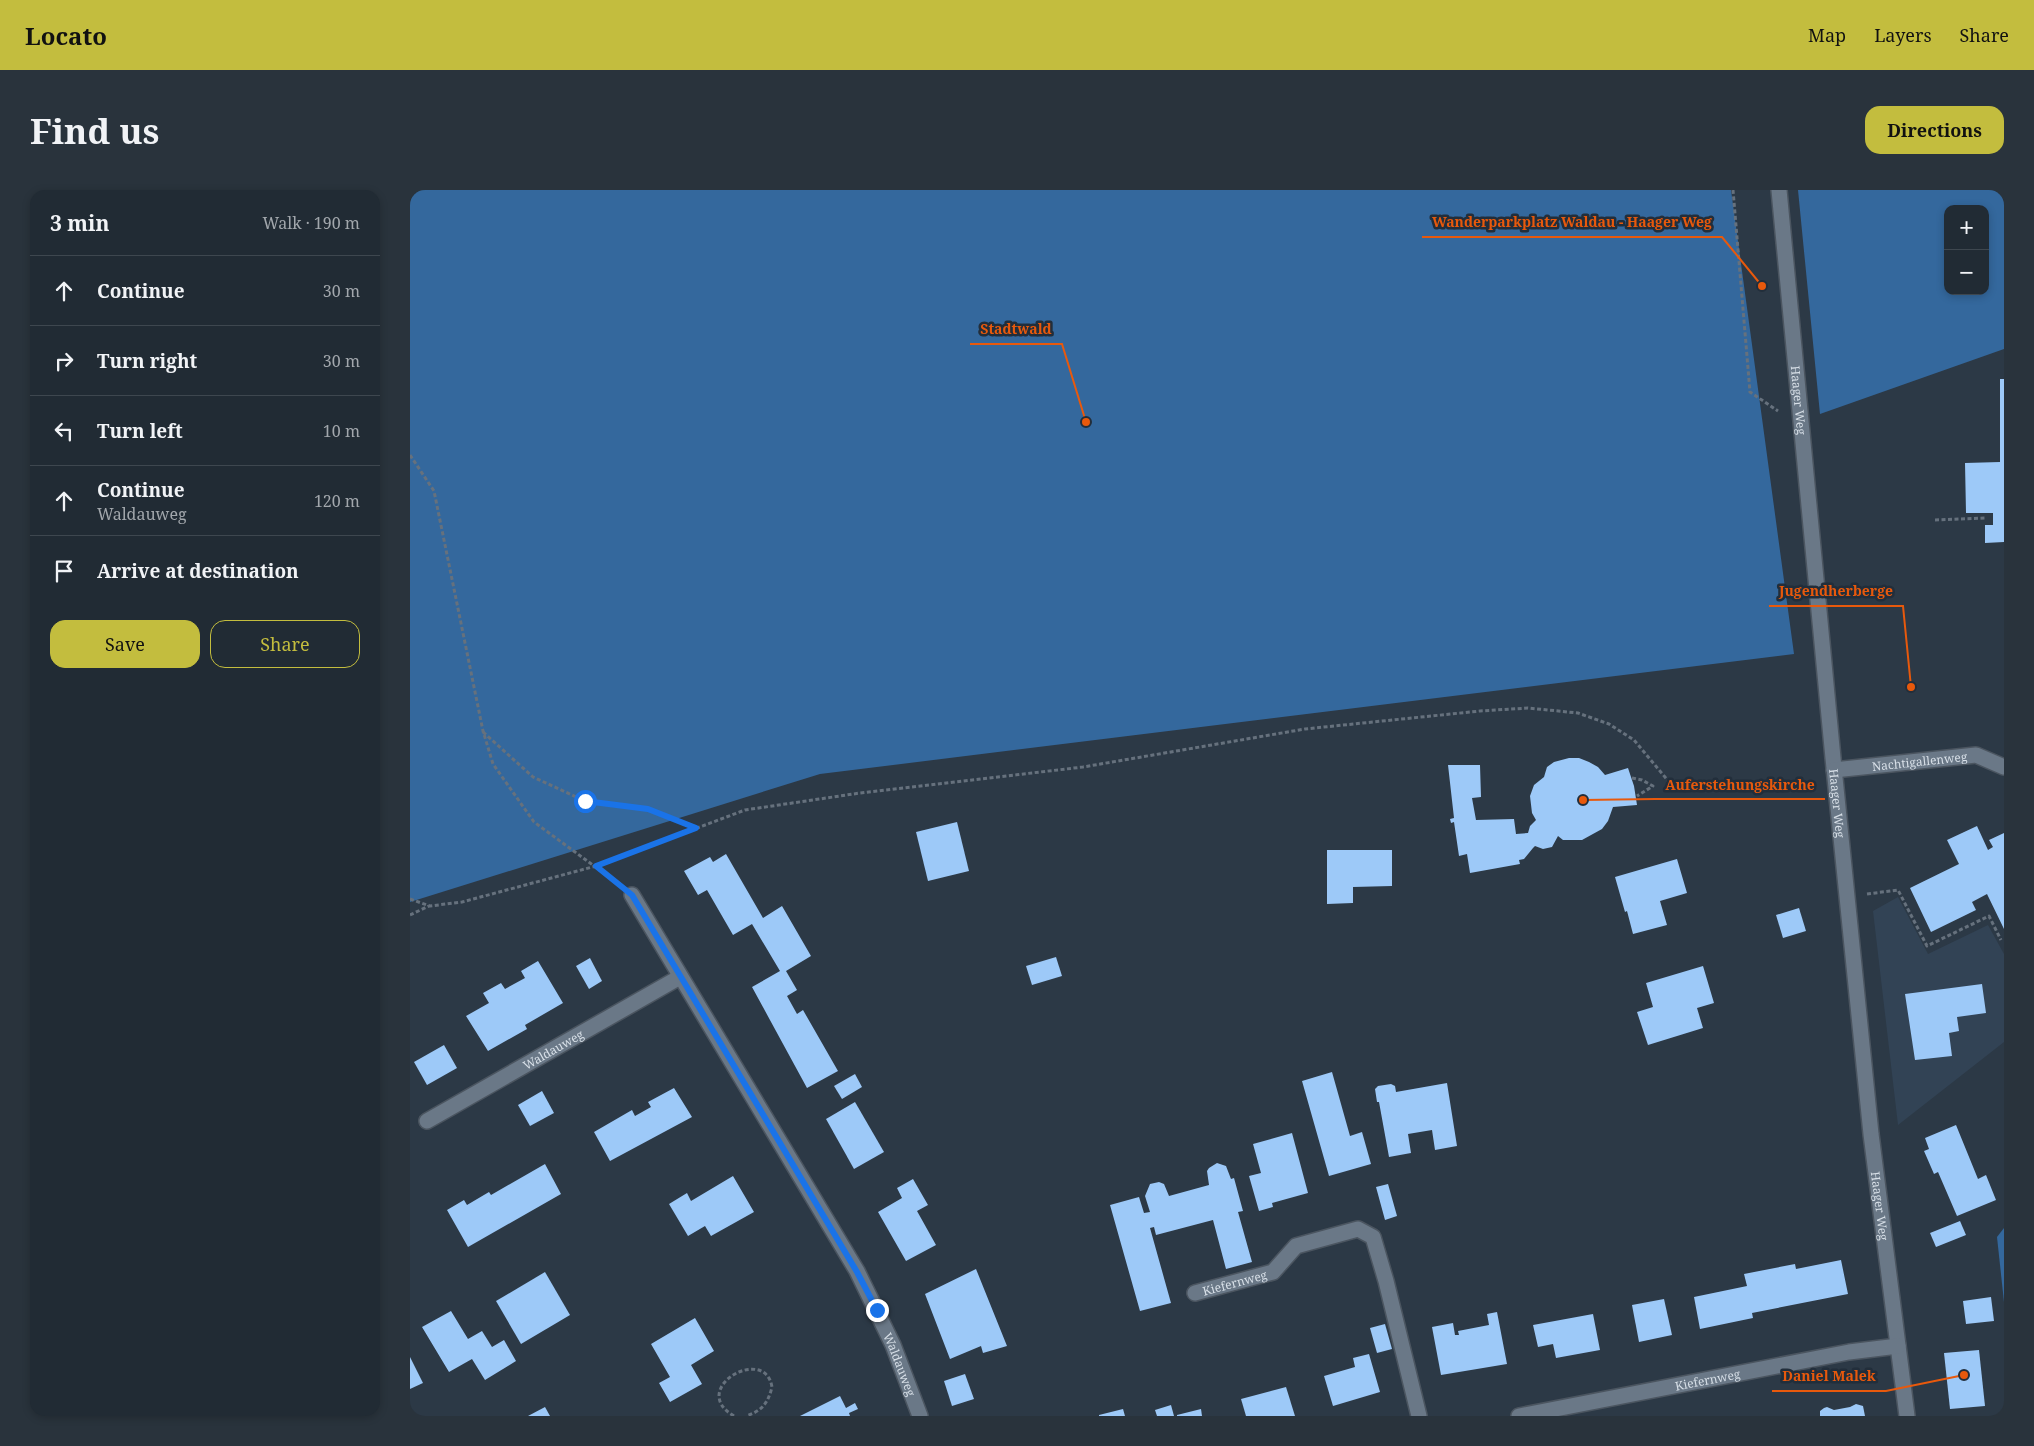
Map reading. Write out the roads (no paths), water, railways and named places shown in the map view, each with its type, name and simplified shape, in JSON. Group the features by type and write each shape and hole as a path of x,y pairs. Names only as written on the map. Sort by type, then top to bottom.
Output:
{"street":[{"name":"Haager Weg","path":"1779,190 1834,770 1871,1134 1907,1416"},
{"name":"Nachtigallenweg","path":"1834,770 1976,755 2004,767"},
{"name":"Waldauweg","path":"632,895 857,1272 893,1345 920,1416"},
{"name":"Waldauweg","path":"427,1121 680,977"},
{"name":"Kiefernweg","path":"1195,1293 1273,1272 1296,1246 1358,1229 1373,1236 1419,1416"},
{"name":"Kiefernweg","path":"1519,1416 1849,1352 1898,1346"}],"place":[{"name":"Wanderparkplatz Waldau - Haager Weg","path":"1762,286"},
{"name":"Stadtwald","path":"1086,422"},
{"name":"Jugendherberge","path":"1911,687"},
{"name":"Auferstehungskirche","path":"1583,800"},
{"name":"Daniel Malek","path":"1964,1375"}]}
